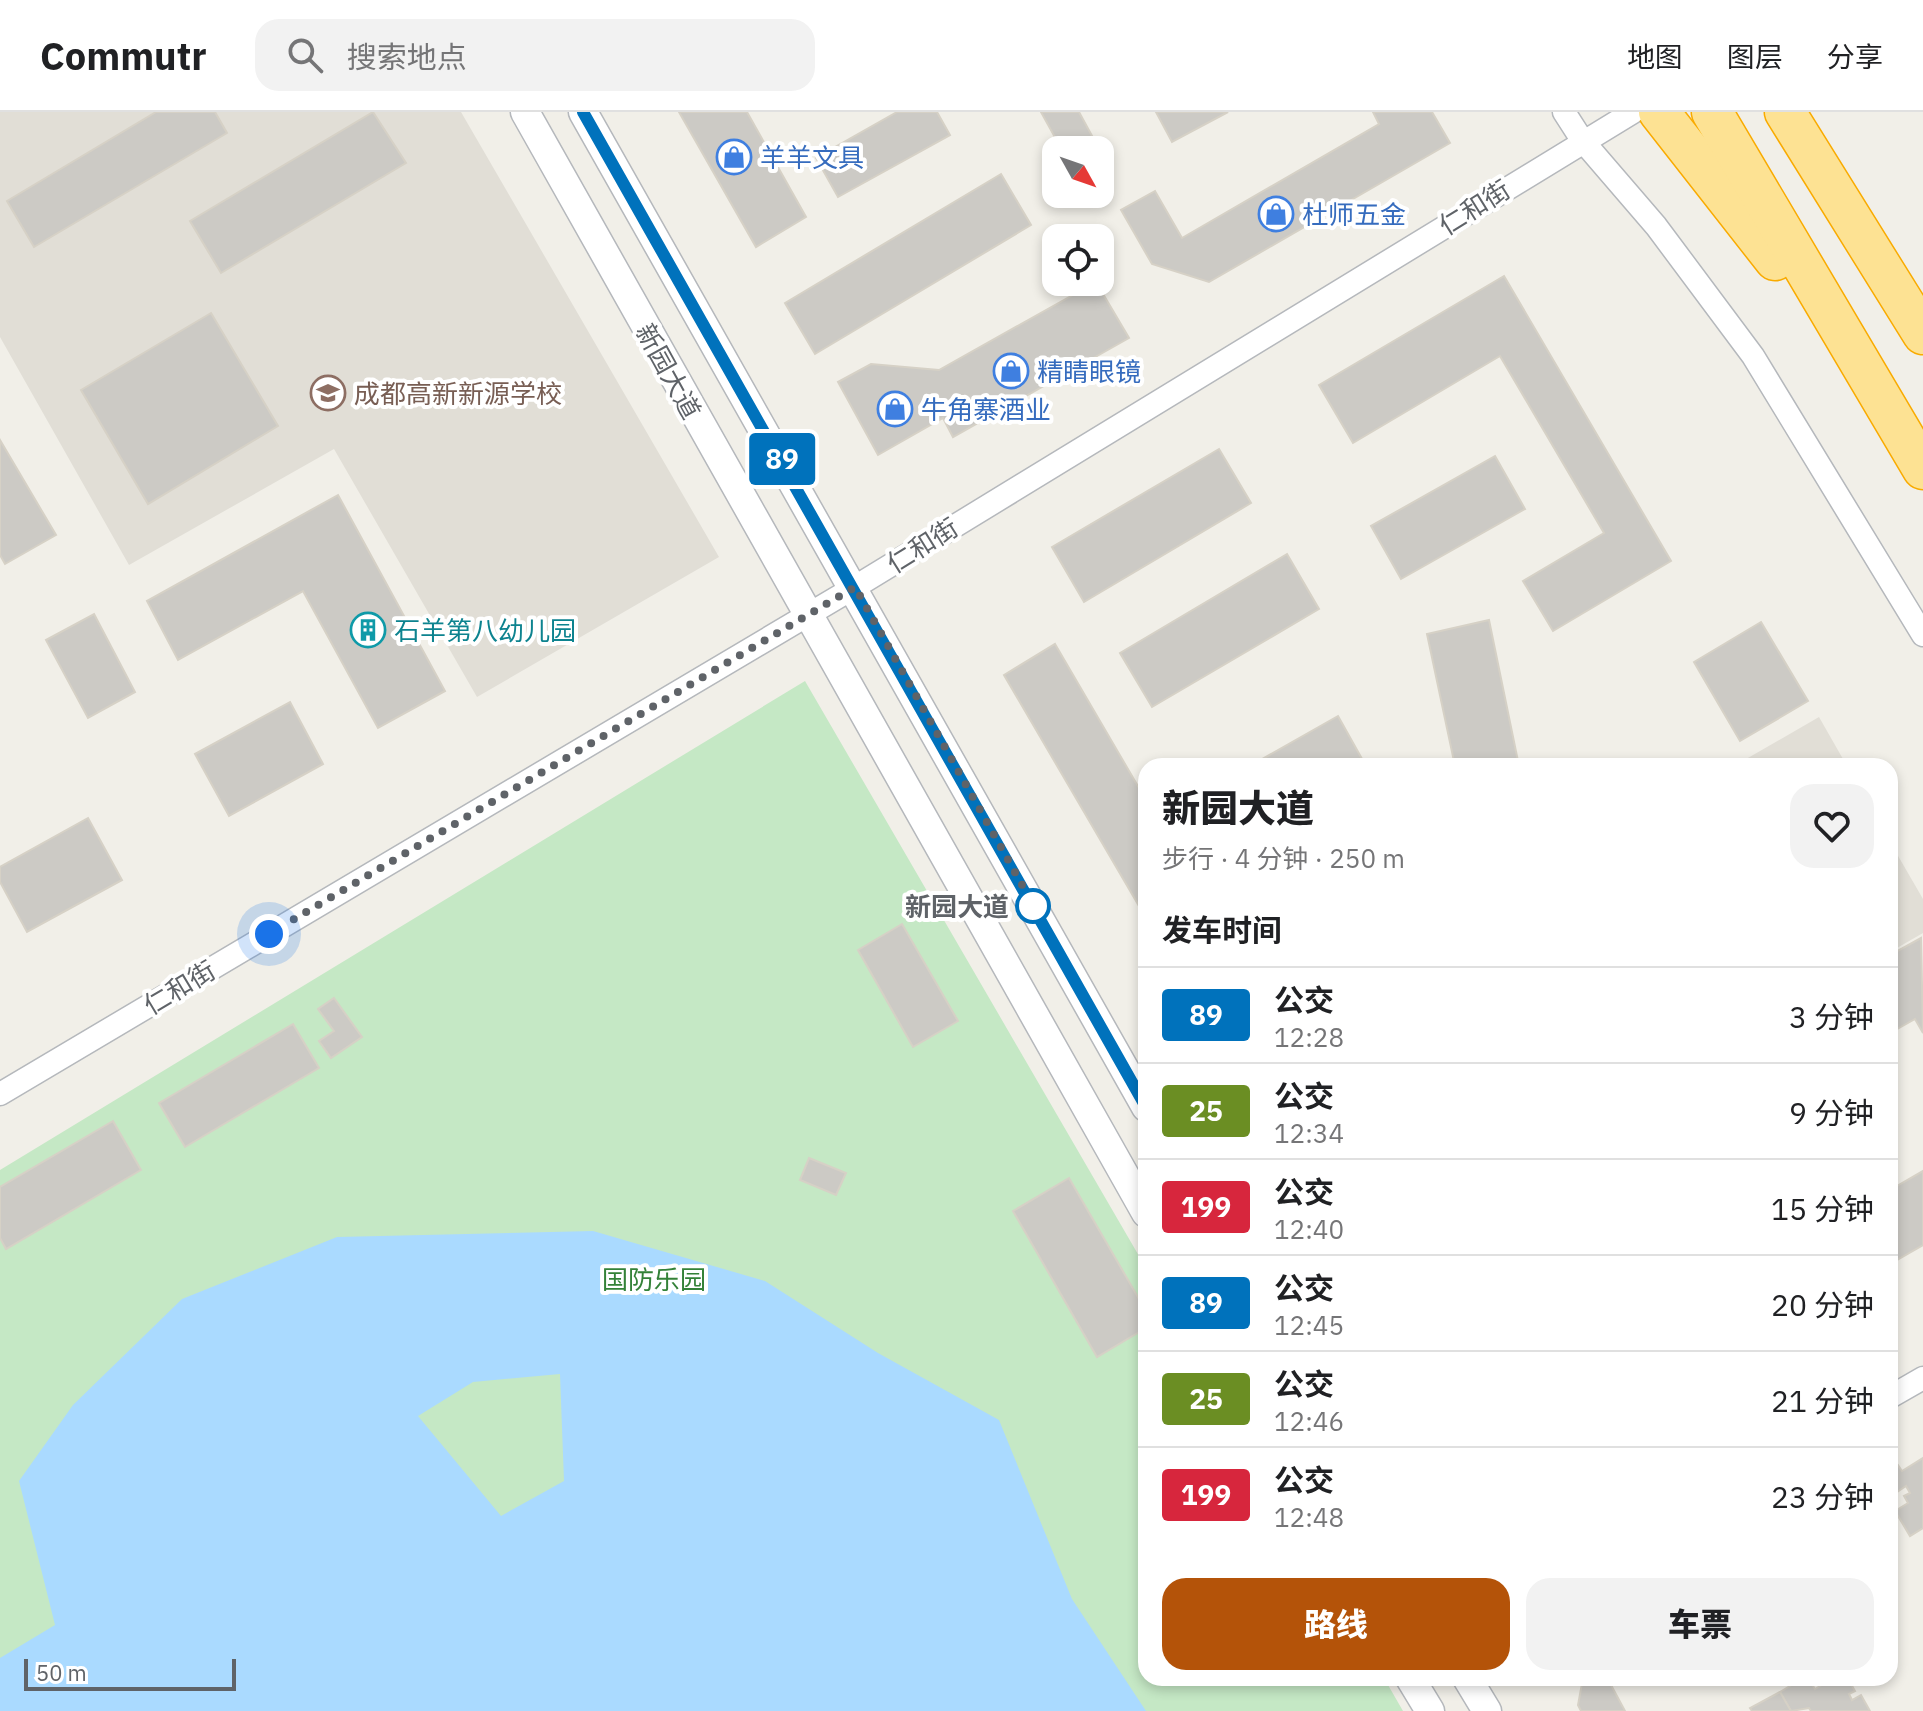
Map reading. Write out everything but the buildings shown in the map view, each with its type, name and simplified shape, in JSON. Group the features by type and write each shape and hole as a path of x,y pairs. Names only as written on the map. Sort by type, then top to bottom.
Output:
{"highway":[{"path":"1659,112 1870,381"},
{"path":"1712,112 1923,469"},
{"path":"1785,112 1923,334"}],"street":[{"name":"新园大道","path":"525,112 1138,1199"},
{"name":"新园大道","path":"583,112 855,587 1138,1093"},
{"path":"1564,112 1582,140 1656,226 1753,356 1923,635"},
{"name":"仁和街","path":"0,1094 855,587 1582,140 1633,112"},
{"path":"1898,1392 1923,1378"},
{"path":"1415,1686 1430,1711"},
{"path":"1472,1686 1487,1711"}],"shaded area":[{"name":"成都高新新源学校","path":"0,112 461,112 719,557 477,697 334,449 129,565 0,337"},
{"path":"1819,717 1842,758 1748,758"},
{"path":"1898,856 1923,899 1923,933 1898,947"}],"green space":[{"name":"国防乐园","path":"805,681 1138,1254 1138,1686 1389,1686 1403,1711 0,1711 0,1170"}],"water":[{"path":"593,1231 765,1281 878,1353 999,1420 1072,1599 1146,1711 0,1711 0,1658 55,1625 19,1481 73,1405 182,1299 337,1237","holes":["560,1374 564,1481 501,1516 418,1416 473,1382"]}],"bus line":[{"name":"89","path":"583,112 855,587 1138,1093"}],"place":[{"name":"羊羊文具","path":"734,157"},
{"name":"杜师五金","path":"1276,214"},
{"name":"精睛眼镜","path":"1011,371"},
{"name":"成都高新新源学校","path":"328,393"},
{"name":"牛角寨酒业","path":"895,409"},
{"name":"石羊第八幼儿园","path":"368,630"},
{"name":"新园大道","path":"1033,906"}],"route":[{"path":"269,934 855,587 1039,915 1033,906"}]}
